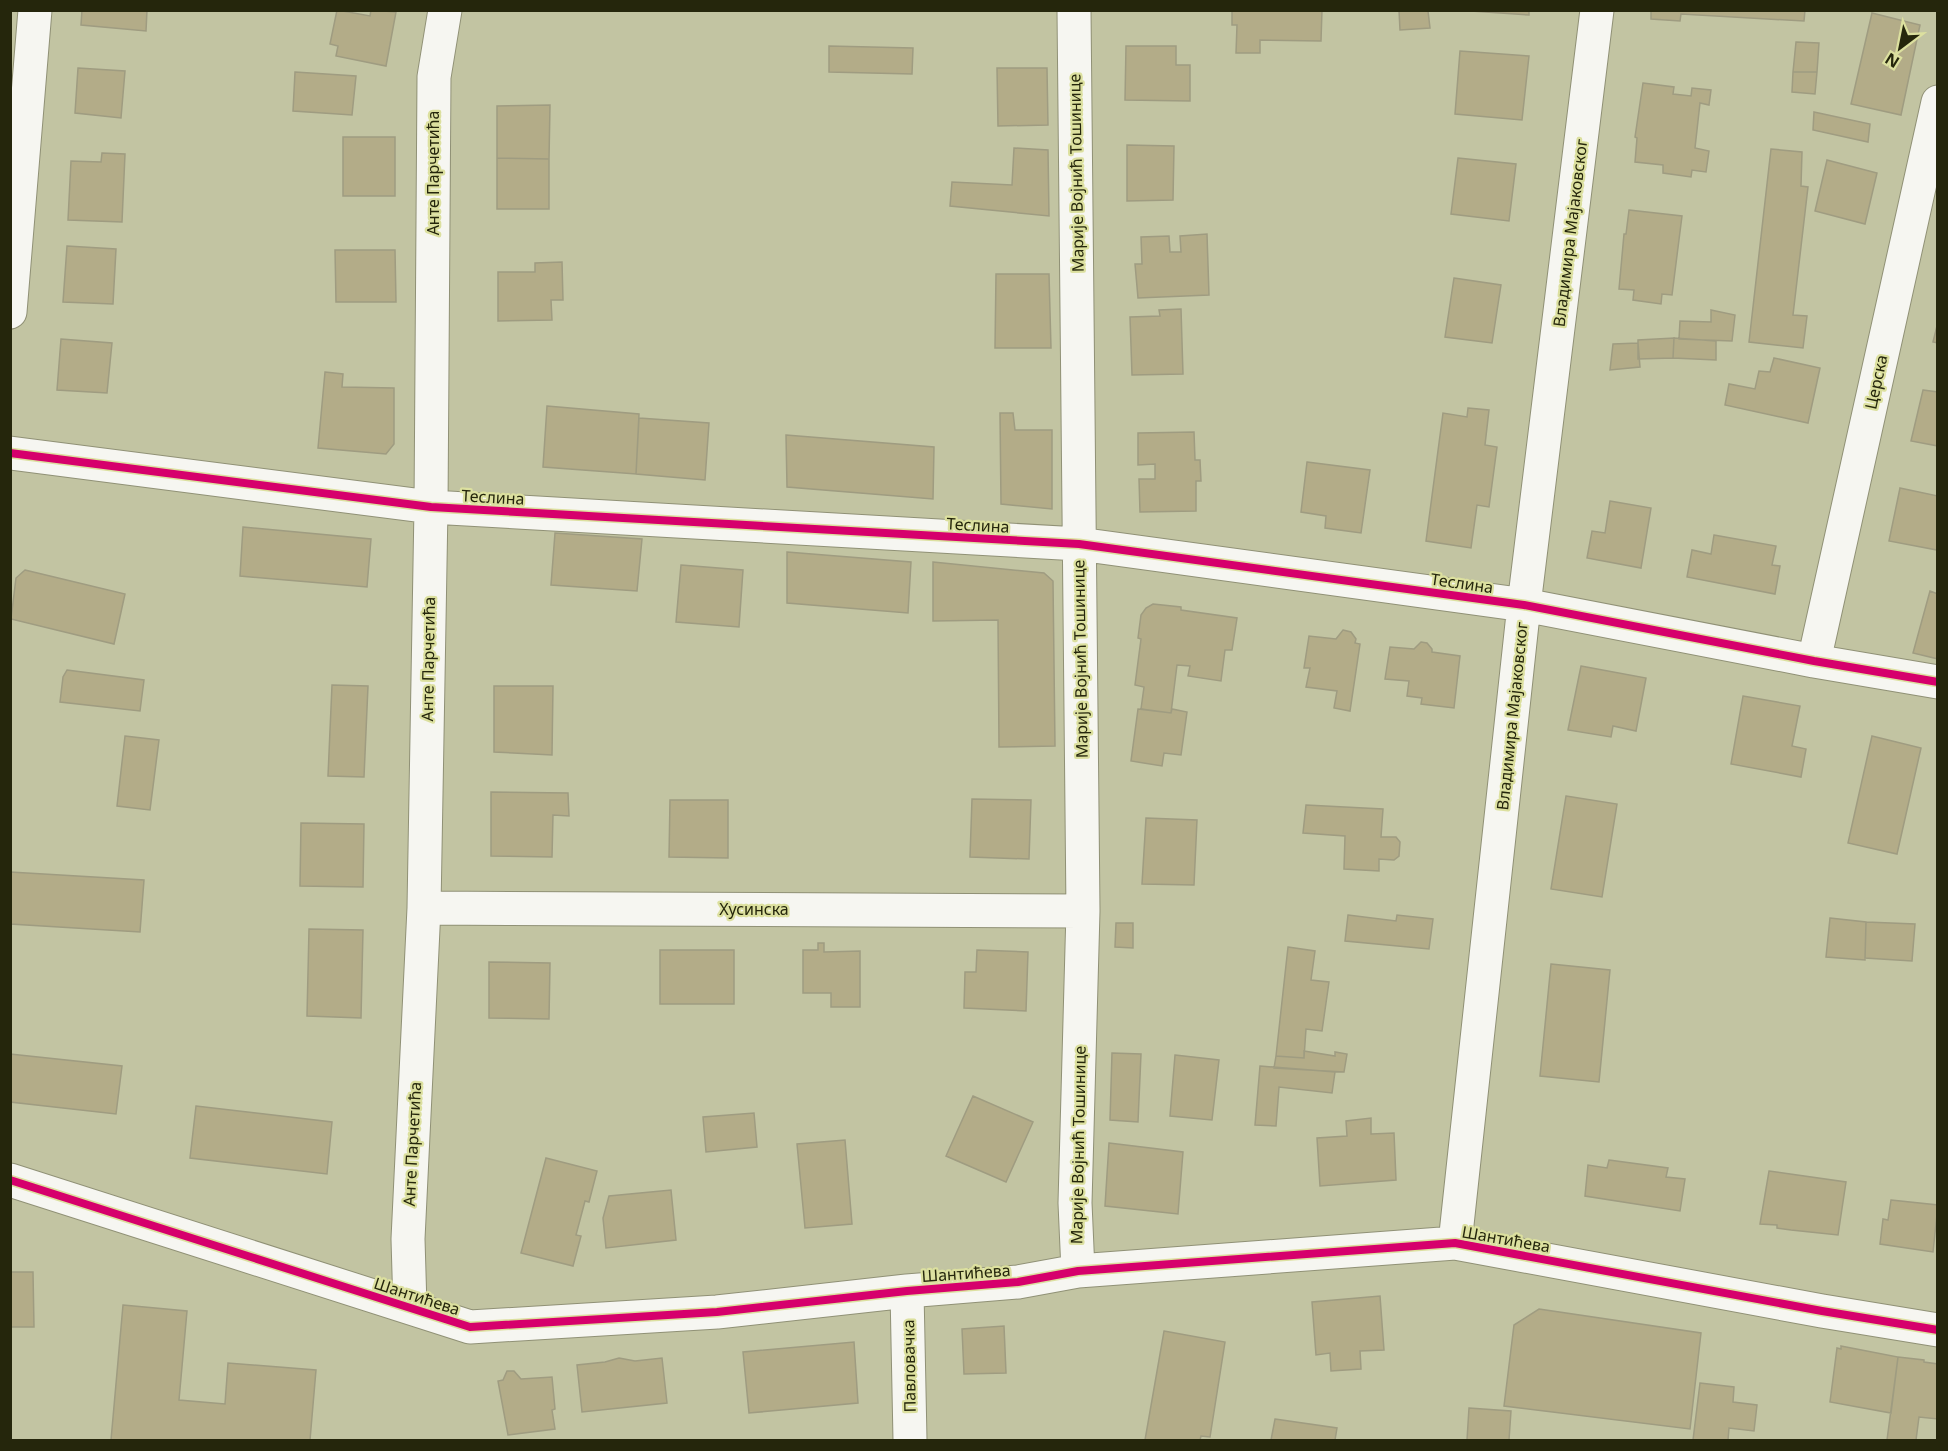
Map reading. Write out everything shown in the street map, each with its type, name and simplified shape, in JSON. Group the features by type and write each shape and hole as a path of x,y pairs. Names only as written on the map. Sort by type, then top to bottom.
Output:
{"street":[{"path":"10,312 35,10"},
{"name":"Анте Парчетића","path":"410,1307 408,1239 424,908 431,507 434,77 445,10"},
{"name":"Марије Војнић Тошинице","path":"1074,10 1083,910 1075,1203 1078,1271"},
{"name":"Владимира Мајаковског","path":"1455,1243 1524,605 1597,10"},
{"name":"Церска","path":"1814,661 1938,102"},
{"name":"Теслина","path":"10,453 431,507 1079,544 1524,605 1814,661 1938,682"},
{"name":"Хусинска","path":"424,908 1083,910"},
{"name":"Шантићева","path":"10,1180 470,1327 717,1312 908,1291 1018,1282 1078,1271 1455,1243 1822,1311 1938,1330"},
{"name":"Павловачка","path":"908,1291 910,1440"}],"building":[{"path":"82,10 147,10 146,31 81,25"},
{"path":"337,10 370,16 371,10 396,12 386,66 336,56 338,46 330,44"},
{"path":"1232,10 1322,10 1321,41 1260,40 1260,53 1236,53 1237,25 1232,25"},
{"path":"1399,10 1428,11 1430,28 1400,30"},
{"path":"1456,10 1529,10 1529,15"},
{"path":"1651,10 1805,10 1804,21 1681,14 1680,21 1651,19"},
{"path":"1872,13 1920,25 1901,115 1851,104"},
{"path":"1796,42 1819,43 1817,72 1793,72"},
{"path":"829,46 913,48 912,74 829,72"},
{"path":"1126,46 1176,46 1176,65 1190,65 1190,101 1125,100"},
{"path":"1460,51 1529,56 1522,120 1455,114"},
{"path":"78,68 125,71 121,118 75,113"},
{"path":"997,68 1047,68 1048,125 998,126"},
{"path":"295,72 356,76 352,115 293,111"},
{"path":"1793,72 1817,72 1815,94 1792,92"},
{"path":"1643,83 1674,87 1673,94 1691,96 1692,88 1711,90 1709,105 1700,103 1695,148 1709,151 1706,172 1692,170 1691,177 1663,173 1663,165 1635,162 1637,138 1635,137"},
{"path":"550,105 549,159 497,158 497,106"},
{"path":"1814,112 1870,124 1868,142 1813,130"},
{"path":"343,137 395,137 395,196 343,196"},
{"path":"1127,145 1174,146 1173,200 1127,201"},
{"path":"1014,148 1048,150 1049,216 950,206 952,182 1012,185"},
{"path":"1771,149 1802,152 1801,186 1808,187 1793,315 1807,316 1803,348 1749,342"},
{"path":"102,153 125,154 122,222 68,220 71,161 101,162"},
{"path":"497,158 549,159 549,209 497,209"},
{"path":"1458,158 1516,164 1509,221 1451,214"},
{"path":"1827,160 1877,173 1865,224 1815,211"},
{"path":"1629,210 1682,216 1672,295 1662,294 1661,304 1633,300 1634,290 1619,289 1624,234 1626,234"},
{"path":"1207,234 1209,295 1138,298 1135,264 1142,264 1141,237 1169,236 1170,252 1181,252 1180,236"},
{"path":"67,246 116,249 113,304 63,302"},
{"path":"335,250 395,250 396,302 336,302"},
{"path":"562,262 563,300 551,300 552,320 498,321 498,272 535,272 535,263"},
{"path":"996,274 1049,274 1051,348 995,348"},
{"path":"1454,278 1501,285 1492,343 1445,337"},
{"path":"1181,309 1183,374 1132,375 1130,317 1160,316 1159,310"},
{"path":"1711,310 1735,315 1732,341 1679,339 1680,321 1711,322"},
{"path":"1938,322 1938,343 1933,342"},
{"path":"1674,338 1673,358 1638,359 1638,340"},
{"path":"1674,338 1716,341 1716,360 1673,358"},
{"path":"61,339 112,343 107,393 57,390"},
{"path":"1638,343 1640,367 1610,370 1613,344"},
{"path":"1774,358 1820,368 1808,423 1725,405 1729,384 1755,389 1759,371 1770,372"},
{"path":"325,372 343,374 342,387 394,388 394,444 386,454 318,448"},
{"path":"1923,390 1938,392 1938,446 1911,441"},
{"path":"547,406 639,414 636,474 543,467"},
{"path":"1468,408 1489,410 1485,445 1497,447 1489,507 1477,505 1471,548 1426,541 1443,413 1467,417"},
{"path":"1000,413 1013,413 1015,430 1052,430 1052,509 1001,504"},
{"path":"639,418 709,423 705,480 636,474"},
{"path":"1194,432 1195,460 1200,460 1201,481 1196,481 1196,511 1140,512 1139,479 1155,479 1155,464 1138,465 1138,433"},
{"path":"786,435 934,447 933,499 787,487"},
{"path":"1307,462 1370,470 1361,533 1325,528 1326,516 1301,512"},
{"path":"1900,488 1938,496 1937,550 1889,541"},
{"path":"1610,501 1651,508 1641,568 1587,558 1592,531 1605,533"},
{"path":"243,527 371,539 367,587 240,576"},
{"path":"555,533 642,539 637,591 551,585"},
{"path":"1714,535 1776,546 1772,565 1780,566 1775,594 1687,577 1692,550 1711,554"},
{"path":"787,552 911,562 908,613 787,603"},
{"path":"933,562 1044,573 1053,581 1055,746 999,747 998,620 933,621"},
{"path":"681,565 743,570 739,627 676,622"},
{"path":"25,570 125,594 114,644 11,619 16,578"},
{"path":"1930,591 1938,594 1938,659 1913,653"},
{"path":"1153,604 1237,618 1232,650 1225,650 1221,681 1188,676 1190,666 1177,665 1171,713 1141,709 1144,687 1135,685 1141,639 1138,638 1141,615"},
{"path":"1343,630 1351,632 1356,639 1355,643 1360,644 1350,711 1334,708 1337,691 1306,687 1310,668 1304,668 1309,636 1336,639"},
{"path":"1421,642 1427,643 1432,652 1460,656 1454,708 1421,704 1422,698 1407,696 1409,681 1385,679 1390,647 1414,649"},
{"path":"1581,666 1646,678 1636,731 1613,726 1611,737 1568,730"},
{"path":"67,670 144,680 140,711 60,702 63,677"},
{"path":"332,685 368,686 364,777 328,776"},
{"path":"494,686 553,686 552,755 494,752"},
{"path":"1743,696 1800,706 1792,746 1806,749 1801,777 1731,764"},
{"path":"1138,709 1171,713 1172,709 1187,712 1181,755 1164,753 1162,766 1131,761"},
{"path":"125,736 159,740 150,810 117,806"},
{"path":"1872,736 1921,748 1897,854 1848,843"},
{"path":"491,792 568,793 569,816 553,815 552,857 491,856"},
{"path":"1566,796 1617,804 1602,897 1551,889"},
{"path":"972,799 1031,800 1029,859 970,857"},
{"path":"670,800 728,800 728,858 669,857"},
{"path":"1306,805 1383,809 1381,837 1396,837 1400,842 1399,856 1394,860 1379,859 1379,871 1344,869 1345,836 1303,833"},
{"path":"1146,818 1197,820 1194,885 1142,884"},
{"path":"301,823 364,824 363,887 300,886"},
{"path":"10,872 144,880 140,932 10,924"},
{"path":"1348,915 1396,921 1397,915 1433,919 1429,949 1345,941"},
{"path":"1830,918 1866,922 1865,960 1826,957"},
{"path":"1866,922 1915,924 1912,961 1865,958"},
{"path":"1116,923 1133,923 1133,948 1115,947"},
{"path":"309,929 363,930 361,1018 307,1016"},
{"path":"818,943 824,943 824,952 860,951 860,1007 831,1007 831,993 803,993 803,950 818,950"},
{"path":"1288,947 1315,951 1311,980 1329,982 1322,1031 1306,1029 1304,1058 1276,1056"},
{"path":"660,950 734,950 734,1004 660,1004"},
{"path":"977,950 1028,952 1026,1011 964,1008 965,972 976,972"},
{"path":"489,962 550,963 549,1019 489,1018"},
{"path":"1551,964 1610,970 1599,1082 1540,1076"},
{"path":"1304,1051 1335,1056 1335,1052 1347,1054 1344,1072 1274,1068 1276,1056 1304,1058"},
{"path":"1112,1053 1141,1054 1138,1122 1110,1120"},
{"path":"10,1054 122,1066 116,1114 10,1102"},
{"path":"1175,1055 1219,1060 1212,1120 1170,1116"},
{"path":"1260,1066 1335,1072 1332,1093 1279,1087 1276,1126 1255,1125"},
{"path":"973,1096 1033,1122 1006,1182 946,1156"},
{"path":"196,1106 332,1122 327,1174 190,1158"},
{"path":"754,1113 757,1147 706,1152 703,1117"},
{"path":"1371,1118 1371,1134 1394,1133 1396,1180 1320,1186 1317,1138 1347,1136 1346,1121"},
{"path":"845,1140 852,1224 805,1228 797,1144"},
{"path":"1109,1143 1183,1152 1178,1214 1105,1206"},
{"path":"546,1158 597,1171 589,1202 585,1201 576,1235 581,1236 573,1266 521,1253"},
{"path":"1609,1160 1668,1168 1666,1177 1685,1179 1680,1211 1585,1196 1588,1165 1607,1168"},
{"path":"1769,1171 1846,1182 1838,1235 1760,1224"},
{"path":"671,1190 676,1240 606,1248 603,1218 609,1196"},
{"path":"1891,1200 1938,1205 1933,1252 1880,1244 1883,1219 1888,1220"},
{"path":"10,1272 33,1272 34,1327 10,1327"},
{"path":"1380,1296 1384,1350 1360,1351 1361,1369 1331,1371 1330,1353 1316,1355 1312,1302"},
{"path":"123,1305 187,1311 179,1400 225,1404 228,1363 316,1370 310,1440 111,1440"},
{"path":"1539,1309 1701,1333 1690,1429 1504,1406 1514,1325"},
{"path":"1004,1326 1006,1373 964,1374 962,1329"},
{"path":"1164,1331 1225,1342 1210,1437 1201,1436 1200,1440 1145,1440"},
{"path":"854,1342 858,1403 749,1413 743,1352"},
{"path":"1841,1346 1898,1357 1891,1413 1830,1402 1837,1348 1841,1349"},
{"path":"1898,1357 1938,1364 1938,1419 1919,1417 1916,1440 1887,1440"},
{"path":"619,1358 635,1361 662,1358 667,1403 582,1412 577,1365"},
{"path":"507,1371 514,1371 521,1379 552,1377 555,1409 552,1410 555,1429 508,1435 498,1381 503,1380"},
{"path":"1700,1383 1734,1387 1733,1402 1757,1405 1754,1431 1729,1428 1728,1440 1693,1440"},
{"path":"1469,1408 1511,1411 1509,1440 1467,1440"},
{"path":"1275,1419 1337,1428 1335,1440 1271,1440"}],"cycle path":[{"path":"10,453 431,507 1079,544 1524,605 1814,661 1938,682"},
{"path":"10,1180 470,1327 717,1312 907,1291 1018,1282 1078,1271 1455,1243 1822,1311 1938,1330"}]}
